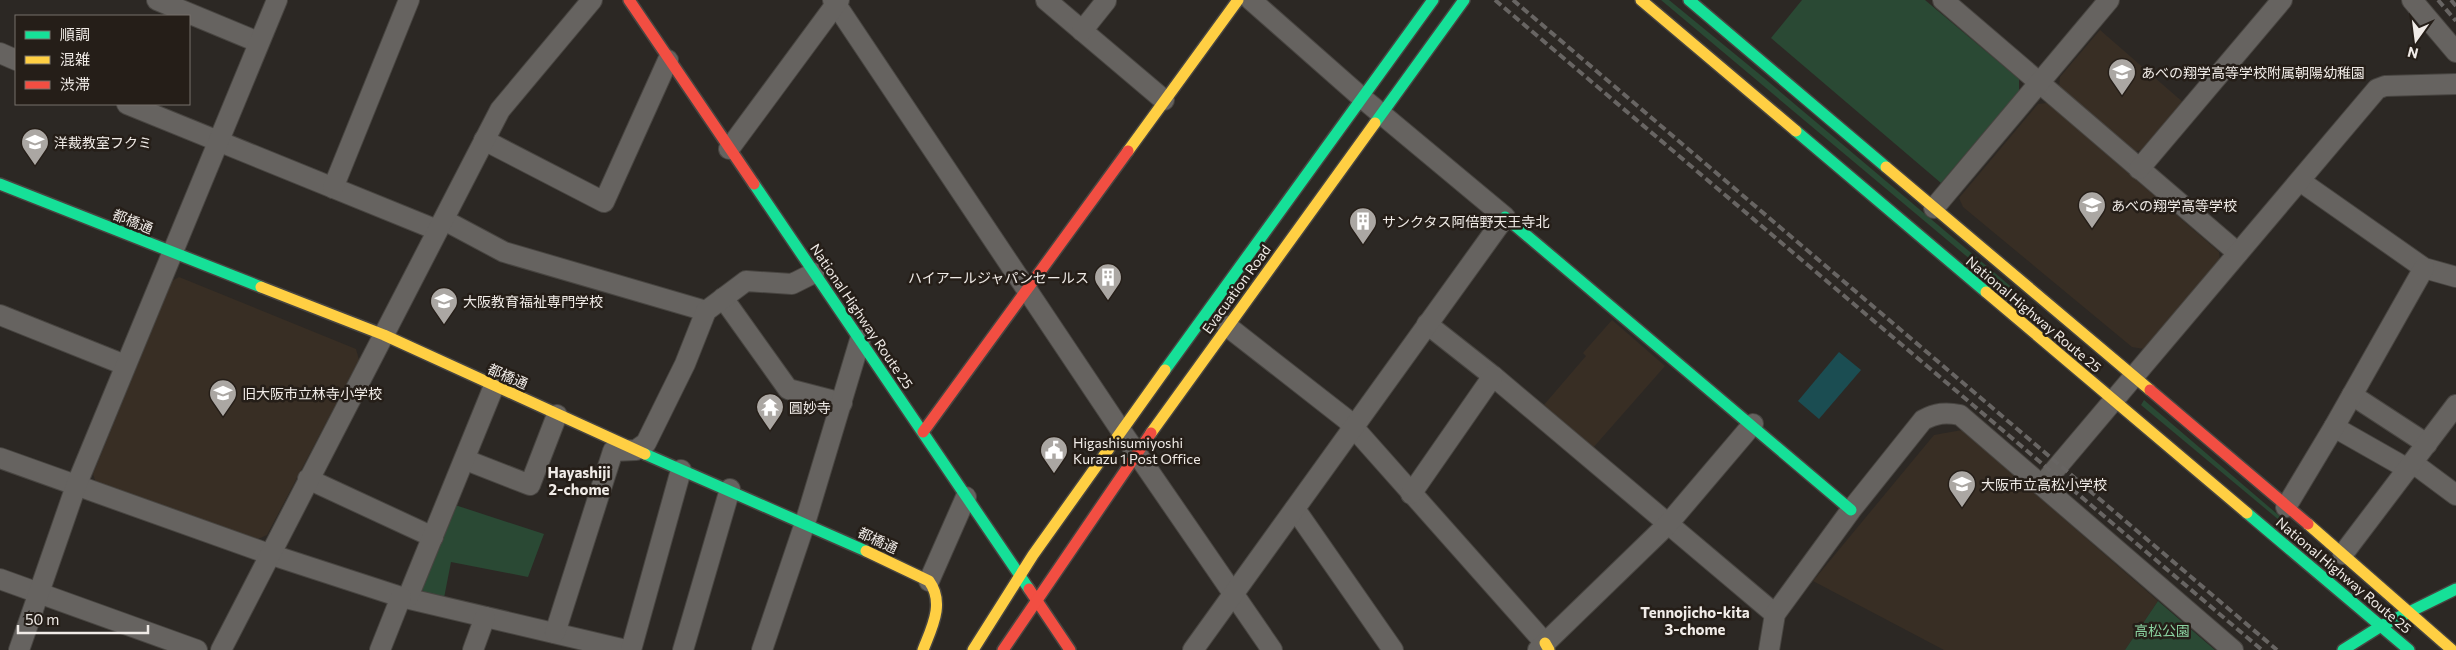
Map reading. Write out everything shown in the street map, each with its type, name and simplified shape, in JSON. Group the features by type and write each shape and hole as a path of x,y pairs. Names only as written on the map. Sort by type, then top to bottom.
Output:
{"main road":[{"name":"National Highway Route 25","path":"629,0 1070,650"},
{"path":"923,432 1238,0"},
{"name":"Evacuation Road","path":"973,650 1020,574 1361,96 1433,0"},
{"name":"Evacuation Road","path":"1003,650 1227,326 1464,0"},
{"name":"National Highway Route 25","path":"1641,0 2409,650"},
{"name":"National Highway Route 25","path":"1689,0 2343,554 2452,650"},
{"name":"都橋通","path":"0,184 384,335 557,415 866,550 929,581"},
{"path":"1505,218 1752,424 1851,510"},
{"path":"923,650 939,598 934,586 929,581"},
{"path":"2343,650 2381,626 2456,589"}],"street":[{"path":"157,0 258,42"},
{"path":"19,650 37,592 76,486 125,364 220,142 258,42 277,0"},
{"path":"333,188 409,0"},
{"path":"221,650 500,110 592,0"},
{"path":"1046,0 1164,100"},
{"path":"1193,650 1505,218 1251,0"},
{"path":"1943,0 2238,253"},
{"path":"1934,208 2109,0"},
{"path":"2139,169 2282,0"},
{"path":"2412,0 2456,52"},
{"path":"1082,30 1106,1"},
{"path":"729,149 836,2 1122,432 1272,650"},
{"path":"0,54 15,60"},
{"path":"484,140 604,202 668,60"},
{"path":"2042,485 2114,402 2376,89 2385,86 2456,84"},
{"path":"129,105 333,188 440,225 504,252 706,311"},
{"path":"2300,181 2424,268 2456,277"},
{"path":"2286,507 2334,427 2424,268"},
{"path":"555,634 614,451 636,450 646,443 685,364 706,311 746,281 792,284 814,272"},
{"path":"724,298 788,389 842,403"},
{"path":"0,315 125,364"},
{"path":"1427,324 1493,376 1775,614"},
{"path":"1227,326 1346,419 1353,430 1544,648 1668,524 1752,424"},
{"path":"762,650 805,523 860,340"},
{"path":"1411,494 1493,376"},
{"path":"380,650 433,537 466,460 494,386"},
{"path":"2352,395 2427,444"},
{"path":"2343,554 2456,405"},
{"path":"1769,650 1775,614 1851,510 1923,420 1933,414 1947,412 1960,415 2233,650"},
{"path":"466,460 530,485 557,415"},
{"path":"2334,427 2411,466 2456,495"},
{"path":"0,458 269,554 404,597 555,634 587,645 626,650"},
{"path":"631,650 681,470"},
{"path":"308,479 433,537"},
{"path":"683,650 730,489"},
{"path":"929,581 966,497"},
{"path":"1295,509 1393,650"},
{"path":"0,579 197,650"},
{"path":"473,650 485,617"}],"shaded area":[{"name":"あべの翔学高等学校附属朝陽幼稚園","path":"2100,30 2185,104 2147,150 2135,151 2059,88 2060,77"},
{"name":"あべの翔学高等学校","path":"2048,103 2219,252 2220,260 2144,349 2132,347 1963,207 1959,198 2038,104"},
{"name":"旧大阪市立林寺小学校","path":"179,277 356,349 359,360 267,535 258,539 96,483 93,474 172,281"},
{"path":"1612,320 1665,366 1592,449 1543,406 1586,356 1583,353"},
{"name":"大阪市立高松小学校","path":"1962,430 2158,601 2125,650 1944,650 1813,581 1934,435"}],"green space":[{"path":"1661,0 1669,0 1758,73 2015,290 2033,312"},
{"path":"1802,0 1925,0 2019,79 2019,91 1941,183 1771,38"},
{"path":"2144,400 2290,525 2303,540 2141,405"},
{"path":"452,504 544,534 528,577 451,562 444,598 424,594 420,585"},
{"name":"高松公園","path":"2158,601 2215,650 2125,650"}],"water":[{"path":"1839,352 1861,370 1819,419 1798,401"}],"railway":[{"path":"1495,0 2262,650"},
{"path":"1513,0 2277,650"},
{"path":"2438,0 2456,21"},
{"path":"2451,0 2456,6"}],"traffic: fast":[{"path":"1165,370 1433,0"},
{"path":"1375,123 1464,0"},
{"path":"1689,0 1886,167"},
{"path":"1796,131 1986,292"},
{"path":"0,184 261,287"},
{"path":"754,184 1029,589"},
{"path":"1505,217 1851,510"},
{"path":"645,454 866,551"},
{"path":"2247,513 2409,650"},
{"path":"2343,650 2381,626 2456,589"}],"traffic: slow":[{"path":"1128,151 1238,0"},
{"path":"1641,0 1796,131"},
{"path":"1151,433 1375,123"},
{"path":"1886,167 2150,390"},
{"path":"261,287 384,335 645,454"},
{"path":"1986,292 2247,513"},
{"path":"973,650 1033,555 1165,370"},
{"path":"2308,524 2452,650"},
{"path":"866,551 929,581 934,589 937,606 933,624 923,650"},
{"path":"1545,643 1549,650"}],"traffic: jam":[{"path":"629,0 754,184"},
{"path":"923,432 1128,151"},
{"path":"2150,390 2308,524"},
{"path":"1003,650 1151,433"},
{"path":"1029,589 1070,650"}],"place":[{"name":"あべの翔学高等学校附属朝陽幼稚園","path":"2122,96"},
{"name":"洋裁教室フクミ","path":"35,166"},
{"name":"あべの翔学高等学校","path":"2092,229"},
{"name":"サンクタス阿倍野天王寺北","path":"1363,245"},
{"name":"ハイアールジャパンセールス","path":"1108,301"},
{"name":"大阪教育福祉専門学校","path":"444,325"},
{"name":"旧大阪市立林寺小学校","path":"223,417"},
{"name":"圓妙寺","path":"770,431"},
{"name":"Higashisumiyoshi Kurazu 1 Post Office","path":"1054,474"},
{"name":"大阪市立高松小学校","path":"1962,508"}],"district":[{"name":"Hayashiji 2-chome","path":"579,480"},
{"name":"Tennojicho-kita 3-chome","path":"1695,620"}]}
